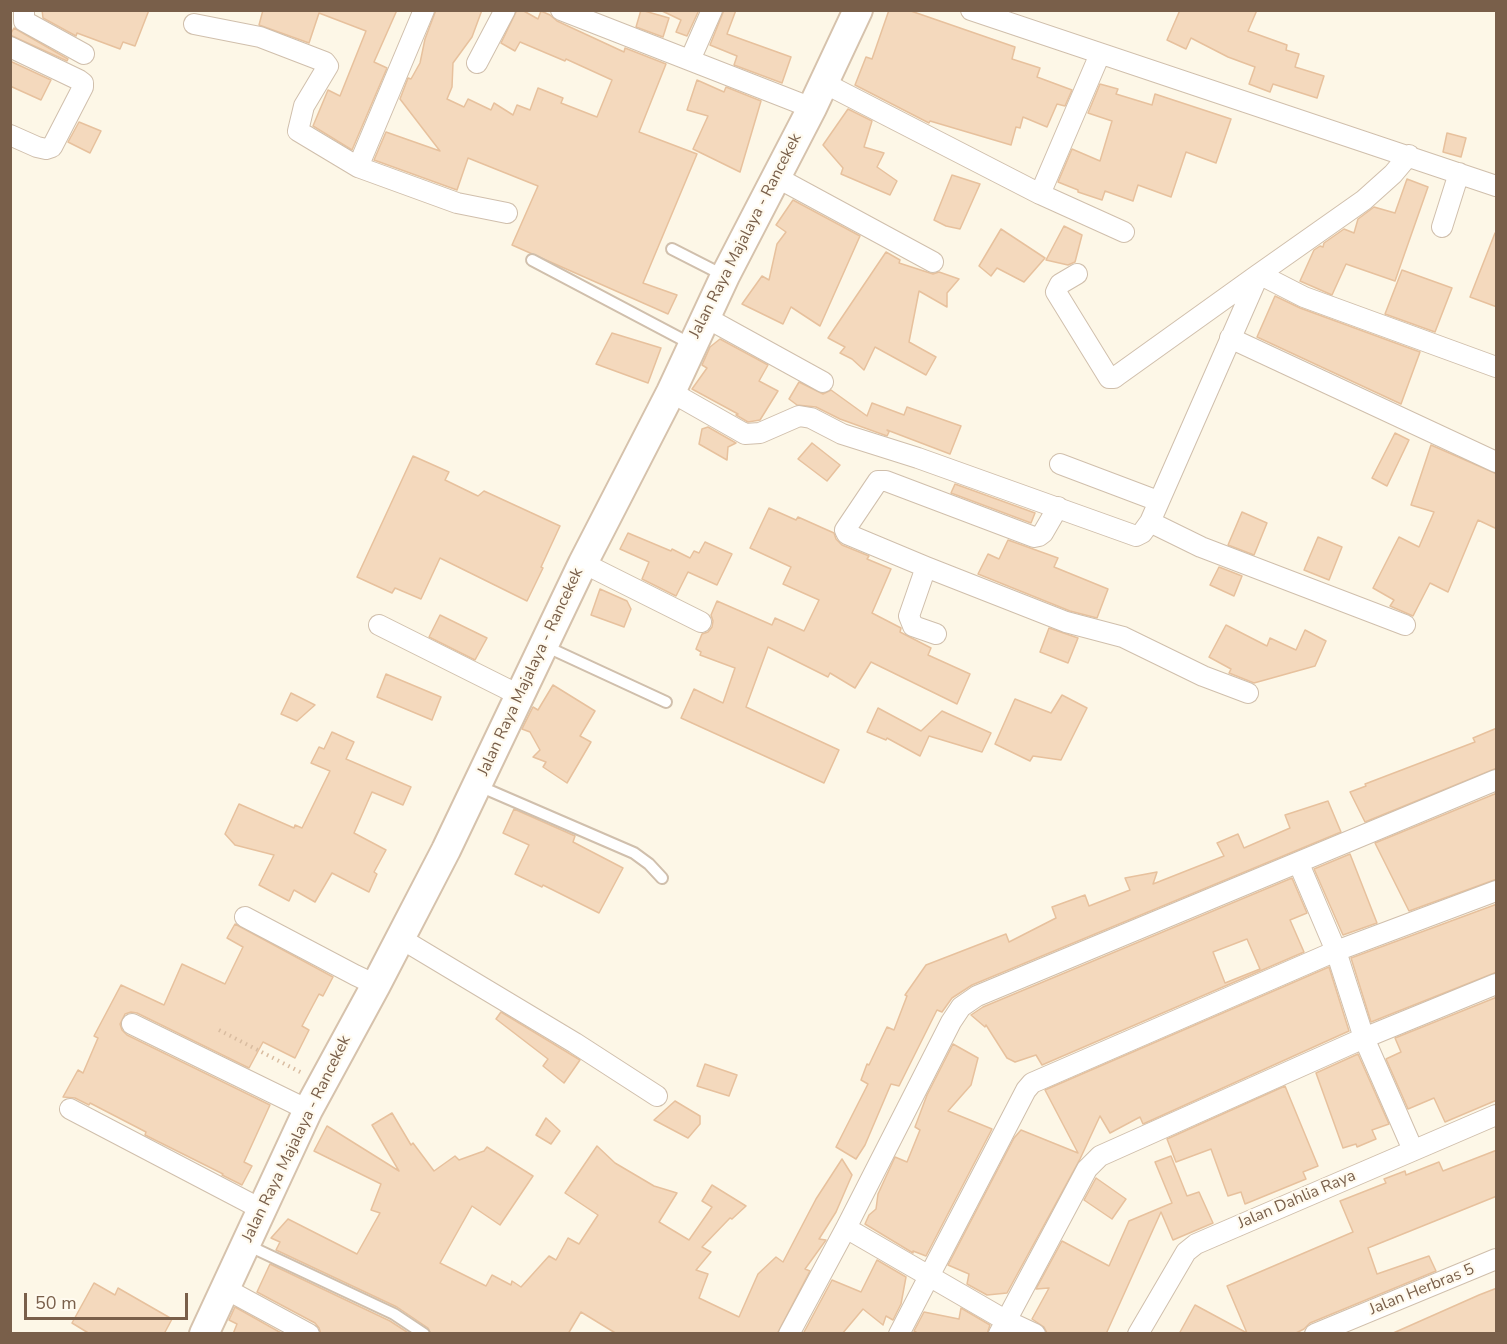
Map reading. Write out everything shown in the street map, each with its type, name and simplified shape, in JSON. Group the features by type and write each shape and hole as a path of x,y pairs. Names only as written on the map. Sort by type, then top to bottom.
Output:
{"main road":[{"name":"Jalan Raya Majalaya - Rancekek","path":"204,1334 321,1083 376,985 478,785 583,562 671,392 725,276 812,108 858,10"}],"street":[{"path":"24,10 24,21 84,54"},
{"path":"358,167 424,10"},
{"path":"477,63 505,10"},
{"path":"561,10 812,108"},
{"path":"690,60 712,10"},
{"path":"971,10 1497,186"},
{"path":"194,24 260,37 325,62 328,66 304,106 298,131 358,167 457,203 507,213"},
{"path":"10,47 79,80 83,83 83,87 52,147 46,149 37,147 10,135"},
{"path":"1040,194 1100,54"},
{"path":"824,83 1040,194 1124,232"},
{"path":"1077,274 1060,285 1056,292 1109,378 1114,378 1364,200 1393,174 1409,155"},
{"path":"1442,227 1459,173"},
{"path":"776,177 933,262"},
{"path":"671,392 745,434 760,433 799,416 805,417 842,435 918,458 1136,536 1142,533 1150,522 1259,273"},
{"path":"1259,273 1304,297 1497,367"},
{"path":"705,317 823,382"},
{"path":"1230,338 1497,462"},
{"path":"1060,464 1158,501"},
{"path":"1058,507 1043,533 1034,537 878,481 845,532 926,567 1066,621 1123,637 1203,675 1248,693"},
{"path":"1150,522 1201,547 1405,625"},
{"path":"583,562 701,622"},
{"path":"926,567 909,616 913,626 936,634"},
{"path":"379,625 521,696"},
{"path":"789,1334 961,1006 977,996 1497,780"},
{"path":"1299,864 1336,951 1364,1038 1413,1150"},
{"path":"900,1334 1026,1090 1032,1083 1336,951 1497,891"},
{"path":"245,917 376,985"},
{"path":"400,938 576,1043 657,1096"},
{"path":"1002,1327 1088,1169 1100,1156 1364,1038 1497,984"},
{"path":"132,1024 308,1110"},
{"path":"70,1109 261,1209"},
{"name":"Jalan Dahlia Raya","path":"1138,1334 1186,1252 1196,1244 1497,1115"},
{"path":"846,1228 929,1275 1002,1327 1035,1334"},
{"name":"Jalan Herbras 5","path":"1315,1334 1497,1259"},
{"path":"224,1288 309,1334"}],"lane":[{"path":"672,249 725,276"},
{"path":"532,260 692,344"},
{"path":"545,646 666,702"},
{"path":"478,785 503,798 634,853 662,878"},
{"path":"245,1245 394,1314 424,1334"}],"path":[{"path":"219,1030 321,1083"}],"building":[{"path":"42,10 149,10 135,46 123,42 120,49 77,33 76,36 43,18"},
{"path":"263,10 397,10 374,62 387,68 352,150 313,126 328,90 340,96 366,31 319,13 309,43 259,25"},
{"path":"436,10 482,10 472,37 453,63 452,87 447,99 464,107 468,99 491,110 494,103 513,115 517,105 530,110 538,88 563,98 561,103 597,117 612,80 566,59 565,61 520,42 515,51 501,43 517,10 522,10 538,19 541,11 557,21 624,52 625,48 666,64 639,132 697,154 643,283 677,295 668,314 512,245 538,186 468,158 457,190 374,160 386,132 440,151 400,99 408,78 411,79 420,63 425,39"},
{"path":"641,10 669,18 663,37 636,27"},
{"path":"660,10 699,10 687,36 676,32 681,20"},
{"path":"724,10 736,10 727,34 791,57 782,83 734,65 737,56 710,45"},
{"path":"889,10 908,10 1015,47 1012,59 1040,68 1037,77 1072,90 1065,106 1057,104 1047,127 1023,117 1020,128 1016,127 1011,145 930,121 929,123 855,85 866,57 872,59"},
{"path":"1180,10 1257,10 1248,31 1287,45 1286,50 1299,54 1295,67 1324,76 1317,98 1273,84 1270,92 1249,84 1255,67 1228,57 1191,38 1186,49 1167,40"},
{"path":"14,28 68,59 67,61 10,35"},
{"path":"10,61 51,80 41,100 10,86"},
{"path":"697,80 724,92 726,87 761,101 740,172 693,149 708,116 687,110"},
{"path":"1100,84 1118,89 1116,94 1152,105 1155,94 1231,119 1216,163 1186,152 1171,197 1138,185 1133,201 1105,191 1102,200 1058,182 1072,149 1100,161 1112,121 1088,113"},
{"path":"848,109 872,121 864,147 884,153 877,167 897,181 890,195 841,174 843,168 823,145"},
{"path":"79,122 101,131 90,153 68,142"},
{"path":"1447,133 1466,138 1461,157 1443,152"},
{"path":"952,175 980,184 960,229 934,220"},
{"path":"1407,179 1428,187 1395,281 1346,264 1332,295 1300,281 1314,250 1320,246 1323,247 1324,243 1344,229 1354,233 1358,219 1374,207 1395,213"},
{"path":"793,200 860,236 820,326 791,307 783,324 742,304 762,276 769,280 777,244 786,232 776,225"},
{"path":"1064,226 1082,235 1075,262 1068,265 1046,260"},
{"path":"1001,229 1045,258 1024,282 997,268 991,276 979,266"},
{"path":"1495,233 1497,233 1497,307 1470,297"},
{"path":"886,252 900,260 899,263 933,274 939,272 959,279 947,293 947,307 919,291 909,342 936,357 926,375 875,347 864,370 852,359 840,353 845,347 828,338"},
{"path":"1402,270 1452,288 1435,332 1385,314"},
{"path":"1275,296 1300,308 1420,352 1401,404 1257,337"},
{"path":"612,333 661,348 648,383 596,364"},
{"path":"720,339 768,365 759,381 778,391 760,420 748,422 736,415 738,414 692,389 707,368 702,365 710,347"},
{"path":"799,382 823,394 831,390 867,416 872,403 904,415 907,407 961,426 950,454 887,430 889,432 887,436 840,419 816,407 797,405 789,399"},
{"path":"708,427 736,443 728,447 727,460 699,444 702,429"},
{"path":"1395,433 1409,440 1387,486 1372,478"},
{"path":"812,443 840,465 827,481 798,459"},
{"path":"1431,445 1497,474 1497,529 1478,520 1448,592 1430,583 1413,616 1390,606 1394,600 1373,588 1399,537 1419,547 1434,512 1411,505"},
{"path":"413,456 449,472 445,480 478,496 484,491 560,526 527,601 440,558 421,599 395,588 392,593 357,577"},
{"path":"955,484 1035,513 1031,523 951,493"},
{"path":"769,508 796,520 798,517 834,533 842,545 869,556 867,559 891,569 872,613 901,628 900,632 931,648 928,655 970,674 957,704 871,662 855,688 830,673 828,677 768,647 746,707 839,750 824,783 681,718 694,689 723,703 735,668 700,655 701,652 696,649 702,634 708,632 712,627 711,615 717,601 772,625 775,618 804,631 819,600 783,584 791,567 750,548"},
{"path":"1242,512 1267,523 1254,555 1228,545"},
{"path":"628,533 690,558 694,551 699,553 705,542 732,554 717,585 688,572 676,596 642,579 649,562 620,549"},
{"path":"1318,537 1342,547 1329,580 1304,570"},
{"path":"1008,540 1058,558 1054,567 1108,589 1097,618 1070,611 978,574 988,554 999,559"},
{"path":"1219,567 1242,576 1234,596 1210,585"},
{"path":"600,589 627,601 631,609 624,627 591,615"},
{"path":"440,615 487,638 475,660 429,637"},
{"path":"1226,625 1267,646 1270,638 1296,650 1305,630 1326,641 1315,666 1254,683 1229,673 1231,669 1209,657"},
{"path":"1049,628 1078,638 1068,663 1040,652"},
{"path":"386,674 441,697 432,720 377,697"},
{"path":"553,685 595,711 580,736 591,742 567,783 543,767 546,762 533,757 540,750 530,732 522,729 533,707 538,710"},
{"path":"291,693 315,705 297,721 281,714"},
{"path":"1062,695 1087,708 1061,760 1033,756 1030,761 995,744 1015,699 1051,713"},
{"path":"878,708 921,731 942,711 991,733 982,752 929,736 920,756 887,738 886,740 867,732"},
{"path":"1497,728 1497,768 1365,822 1350,792 1366,786 1365,784 1475,742 1473,738"},
{"path":"332,732 354,742 346,759 411,787 403,805 372,792 354,833 386,850 374,872 377,874 369,892 332,873 315,902 294,890 289,901 259,885 274,855 235,845 225,834 239,804 294,828 295,825 302,828 330,771 311,763 319,747 324,749"},
{"path":"1497,793 1497,879 1409,911 1375,843"},
{"path":"1328,801 1341,832 972,985 952,998 942,1012 937,1010 899,1086 891,1084 865,1145 856,1159 836,1147 868,1084 861,1080 867,1064 869,1065 887,1027 894,1030 907,996 905,995 926,965 1006,934 1009,942 1056,918 1052,907 1085,895 1089,906 1130,890 1125,878 1157,872 1153,884 1224,856 1217,843 1238,834 1244,848 1290,828 1285,815"},
{"path":"514,809 575,836 573,842 623,868 599,913 543,885 542,887 515,874 529,845 503,833"},
{"path":"1350,854 1377,923 1343,935 1314,869"},
{"path":"1292,878 1307,913 1290,920 1304,952 1042,1065 1036,1055 1015,1062 1007,1058 986,1025 985,1027 971,1015 983,1007","holes":["1247,939 1260,969 1225,983 1213,952"]},
{"path":"1497,904 1497,972 1371,1022 1351,958"},
{"path":"235,924 333,977 323,996 319,994 302,1026 309,1030 295,1058 263,1042 249,1068 137,1013 125,1014 120,1024 127,1035 270,1105 244,1162 252,1166 242,1185 145,1135 146,1132 90,1103 89,1105 75,1098 63,1097 78,1070 83,1073 98,1038 94,1036 121,985 164,1005 182,964 225,984 243,947 227,938"},
{"path":"1329,967 1349,1031 1143,1124 1140,1117 1110,1133 1100,1116 1080,1159 1007,1293 987,1295 967,1284 969,1274 948,1265 1014,1138 1021,1130 1078,1153 1045,1090"},
{"path":"1497,997 1497,1100 1445,1122 1434,1098 1408,1109 1386,1059 1401,1052 1395,1038"},
{"path":"501,1012 580,1060 564,1083 543,1066 548,1059 496,1019"},
{"path":"953,1044 978,1058 971,1085 948,1111 992,1129 926,1256 913,1251 913,1253 865,1224 869,1215 876,1209 878,1194 895,1157 907,1162 920,1130 915,1127 927,1095"},
{"path":"1358,1054 1389,1124 1372,1130 1376,1139 1357,1147 1356,1144 1343,1148 1316,1073"},
{"path":"705,1064 737,1075 729,1096 697,1086"},
{"path":"1285,1086 1318,1166 1303,1172 1306,1179 1245,1204 1241,1192 1228,1196 1211,1149 1176,1162 1167,1139"},
{"path":"675,1101 700,1116 700,1124 688,1138 654,1120"},
{"path":"392,1113 411,1145 413,1143 434,1171 455,1156 459,1160 484,1151 487,1147 533,1176 500,1225 472,1206 440,1263 486,1286 492,1275 511,1285 512,1281 521,1287 549,1256 556,1260 568,1238 579,1244 598,1215 565,1193 597,1146 615,1163 654,1186 677,1193 659,1222 689,1240 712,1207 702,1201 712,1185 746,1206 732,1219 730,1218 702,1247 711,1252 696,1270 708,1274 699,1298 739,1317 758,1274 776,1257 783,1262 816,1199 842,1159 852,1175 836,1212 819,1239 826,1240 805,1269 810,1271 777,1334 617,1334 581,1312 568,1334 431,1334 428,1328 397,1307 276,1250 280,1242 271,1238 288,1219 357,1254 380,1213 371,1210 381,1184 314,1151 327,1126 399,1171 372,1125"},
{"path":"546,1118 560,1131 551,1144 536,1135"},
{"path":"1497,1150 1497,1196 1368,1248 1377,1274 1429,1256 1436,1271 1310,1323 1294,1334 1179,1334 1195,1305 1247,1333 1227,1286 1353,1232 1340,1201 1386,1183 1384,1179 1405,1171 1406,1175 1439,1162 1443,1171"},
{"path":"1171,1156 1187,1196 1199,1192 1213,1223 1173,1240 1161,1212 1106,1334 1047,1333 1044,1327 1032,1319 1049,1288 1036,1289 1062,1241 1109,1266 1129,1221 1172,1203 1155,1162"},
{"path":"1096,1178 1126,1199 1112,1219 1084,1200"},
{"path":"877,1260 906,1277 901,1304 893,1320 886,1316 883,1325 863,1309 842,1334 803,1334 832,1280 861,1292"},
{"path":"270,1264 390,1321 410,1334 321,1334 315,1323 257,1292"},
{"path":"94,1283 115,1295 118,1288 172,1319 164,1334 90,1334 72,1323"},
{"path":"1497,1288 1497,1334 1391,1334 1479,1295"},
{"path":"235,1307 283,1334 233,1334 237,1324 229,1320"},
{"path":"961,1308 990,1325 987,1334 919,1334 914,1331 924,1312 959,1319"}]}
